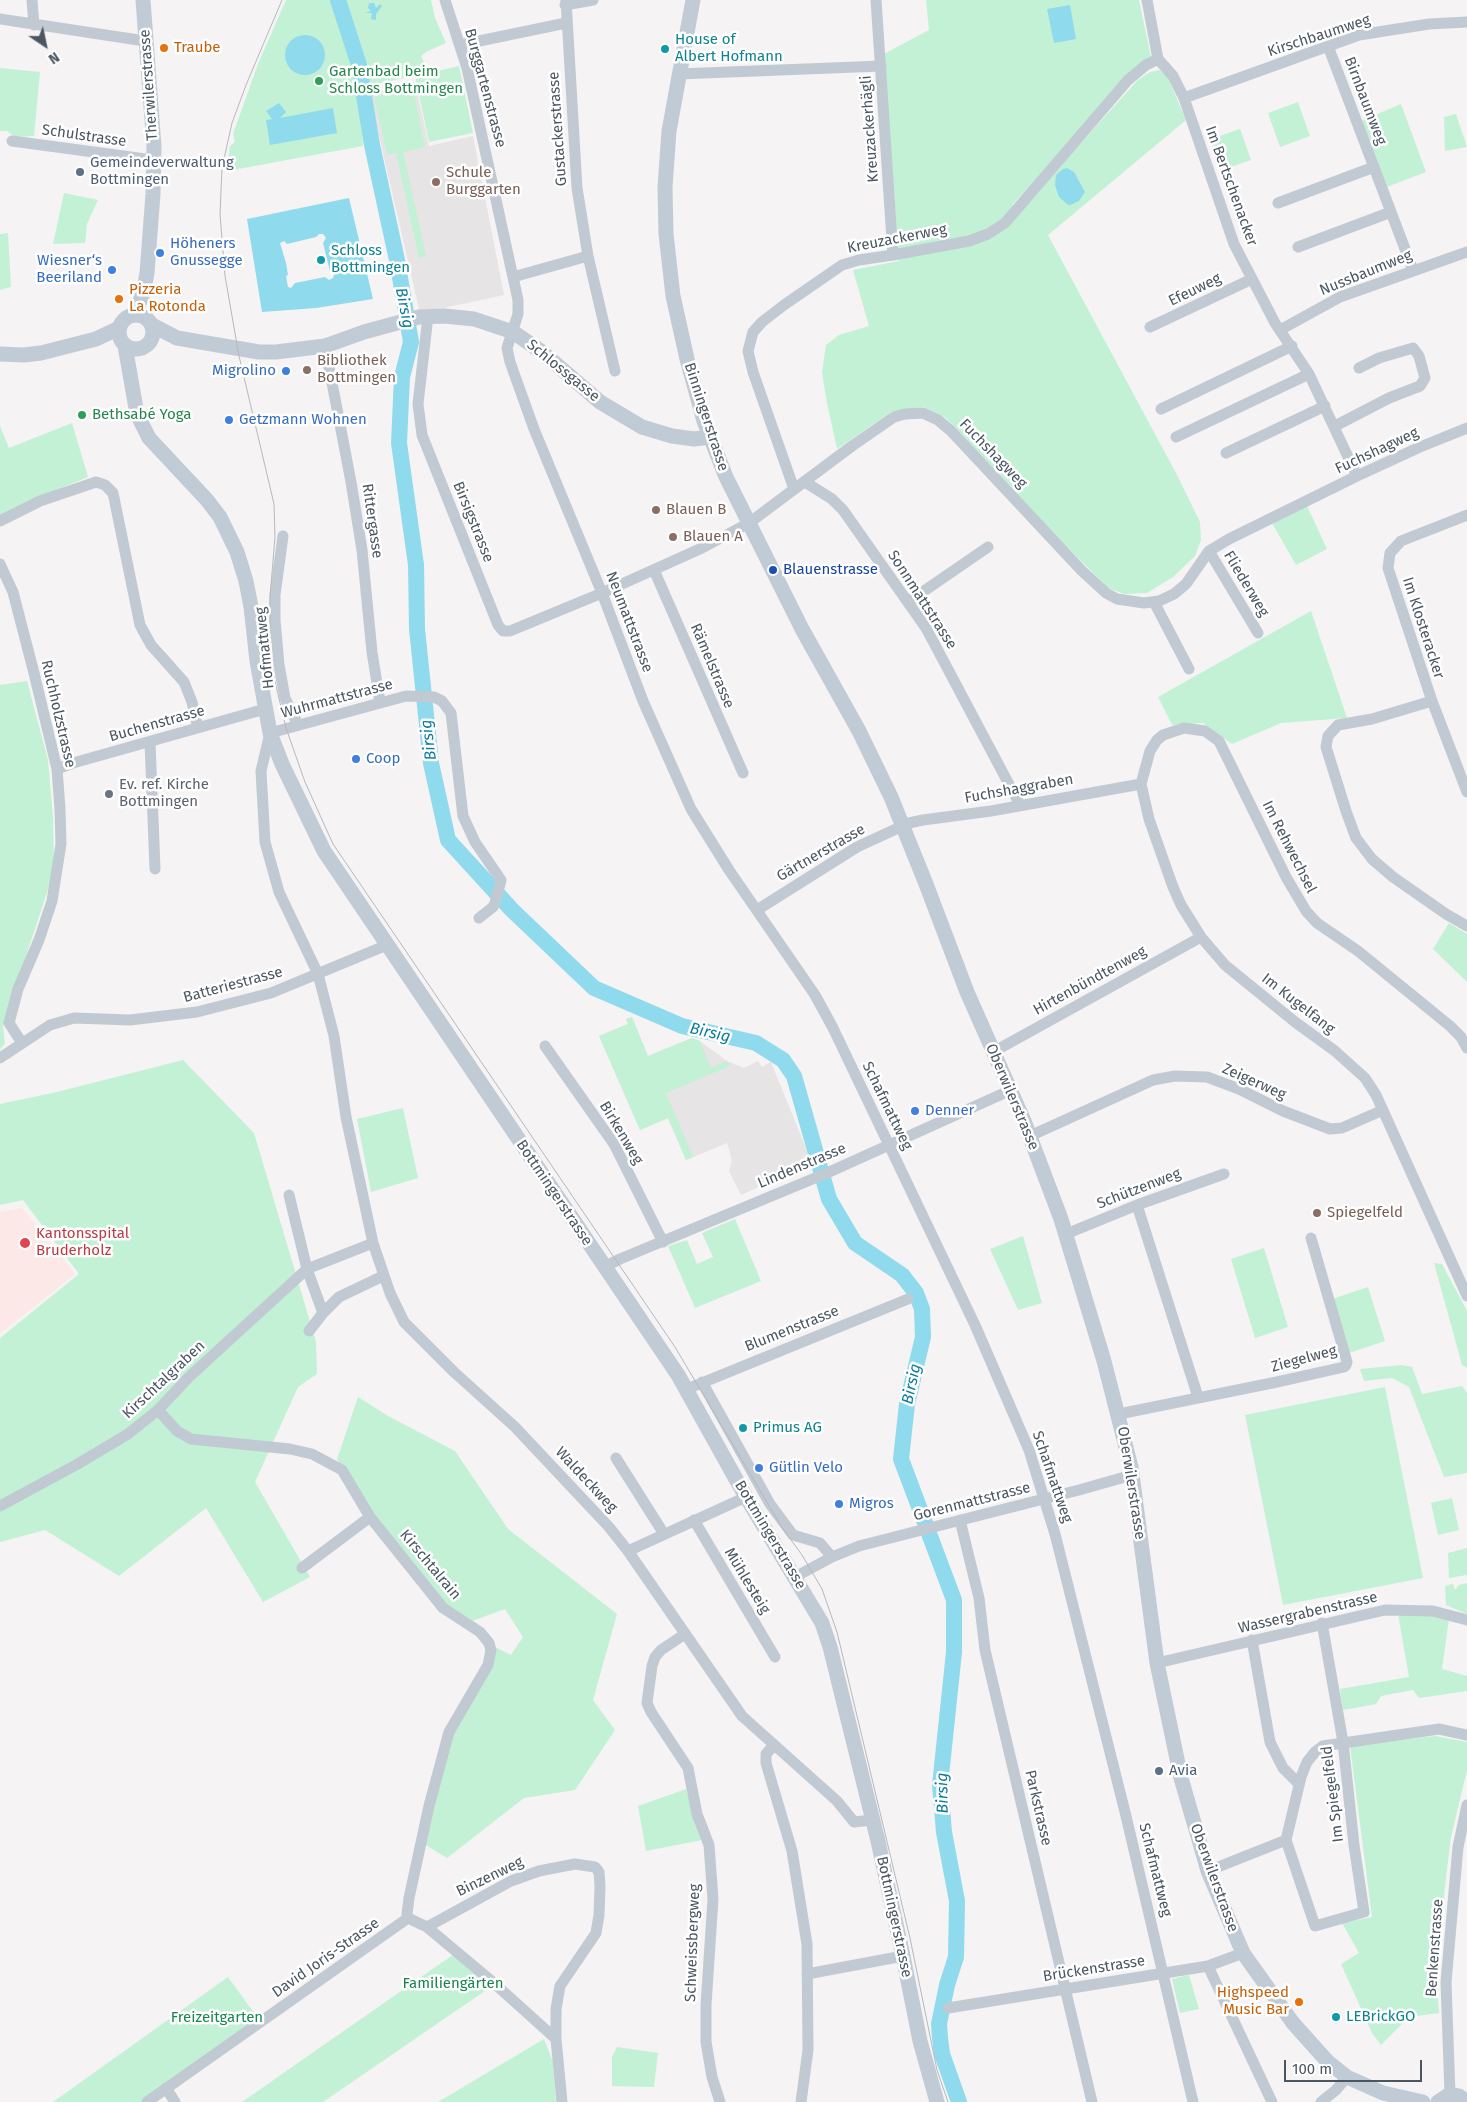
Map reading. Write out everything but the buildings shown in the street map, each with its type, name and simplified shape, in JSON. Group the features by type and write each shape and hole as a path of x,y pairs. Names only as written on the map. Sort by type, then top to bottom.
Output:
{"main road":[{"name":"Therwilerstrasse","path":"143,0 153,138 150,246 144,290 148,303 144,319"},
{"name":"Binningerstrasse","path":"693,0 669,131 665,187 666,234 673,296 687,359 710,437 726,477 802,629 859,731 890,797"},
{"name":"Schlossgasse","path":"144,319 177,338 259,352 302,350 325,346 400,321 422,317 474,319 513,332 542,352 600,402 642,427 672,436 694,439 710,437"},
{"path":"134,399 146,346 154,331 144,319 125,319 122,339 130,349 146,346"},
{"name":"Schlossgasse","path":"146,346 177,338"},
{"path":"0,354 31,355 96,339 122,339"},
{"name":"Bottmingerstrasse","path":"122,339 137,414 149,438 207,500 230,536 248,590 270,733 282,764 324,851 686,1389 746,1497 816,1612 826,1635 872,1820 920,2041 937,2102"},
{"name":"Oberwilerstrasse","path":"890,797 967,992 1030,1136 1066,1234 1119,1414 1132,1475 1157,1663 1181,1778 1208,1871 1243,1953 1293,2023 1327,2061 1347,2077 1383,2093 1423,2102"},
{"path":"1444,2098 1459,2096 1466,2102"}],"street":[{"path":"32,0 34,25"},
{"name":"Burggartenstrasse","path":"445,0 467,68 518,300 518,314 513,332"},
{"path":"565,2 593,0"},
{"name":"Kreuzackerhägli","path":"876,0 893,255"},
{"path":"1147,0 1158,59"},
{"name":"Gustackerstrasse","path":"565,2 577,188 588,256 615,371"},
{"path":"0,19 145,41"},
{"name":"Kirschbaumweg","path":"1184,98 1359,35 1429,24 1467,22"},
{"path":"460,45 566,23"},
{"name":"Birnbaumweg","path":"1328,46 1413,270"},
{"name":"Im Bertschenacker","path":"1158,59 1173,76 1184,98 1234,244 1280,330 1309,374 1358,476"},
{"name":"Kreuzackerweg","path":"794,489 753,372 748,351 753,332 762,322 784,305 842,265 859,260 969,241 988,234 1005,223 1128,80 1146,65 1158,59"},
{"path":"679,74 880,66"},
{"name":"Schulstrasse","path":"12,141 153,160"},
{"name":"Birnbaumweg","path":"1278,203 1374,167"},
{"path":"1298,247 1392,212"},
{"name":"Nussbaumweg","path":"1280,330 1340,297 1467,252"},
{"path":"513,277 588,256"},
{"name":"Efeuweg","path":"1150,326 1252,279"},
{"name":"Birsigstrasse","path":"422,317 418,404 422,435 498,625 503,631 510,631 602,593"},
{"name":"Neumattstrasse","path":"513,332 507,348 510,362 534,429 602,593 643,701 681,790 702,828 757,910"},
{"name":"Rittergasse","path":"325,346 362,550 372,652 380,702"},
{"path":"1161,409 1292,346"},
{"path":"1334,426 1389,398 1420,386 1425,378 1419,356 1412,348 1379,358 1359,368"},
{"path":"1176,437 1309,374"},
{"path":"1226,453 1325,406"},
{"name":"Fuchshagweg","path":"749,524 894,417 923,413 938,420 951,431 1082,571 1106,593 1116,599 1134,603 1154,602 1174,594 1186,584 1209,551 1229,539 1420,447 1467,428"},
{"path":"0,522 40,501 96,482 105,485 113,493 140,625 151,645 184,682 192,702 198,728"},
{"name":"Sonnmattstrasse","path":"805,482 832,499 843,510 908,602 935,643 1020,805"},
{"name":"Im Klosteracker","path":"1467,515 1401,542 1390,553 1388,559 1388,568 1432,701 1467,792"},
{"path":"602,593 702,548 749,524"},
{"name":"Hofmattweg","path":"283,536 275,595 278,665 285,698 298,725"},
{"path":"908,602 988,547"},
{"name":"Fliederweg","path":"1209,551 1258,633"},
{"name":"Ruchholzstrasse","path":"0,564 13,592 57,769 61,844 52,901 39,940 18,989 9,1023 22,1043"},
{"name":"Rämelstrasse","path":"654,570 743,774"},
{"path":"1154,602 1189,669"},
{"name":"Wuhrmattstrasse","path":"270,733 406,696 434,697 442,701 451,713 463,816 475,842 501,880 496,903 479,918"},
{"path":"1432,701 1372,719 1338,725 1328,736 1326,747 1356,838 1372,860 1446,914 1467,926"},
{"name":"Buchenstrasse","path":"57,769 265,710"},
{"name":"Im Rehwechsel","path":"1163,735 1184,728 1198,729 1211,734 1219,741 1236,772 1295,895 1306,910 1317,923 1358,951 1450,1026 1461,1037 1467,1048"},
{"name":"Waldeckweg","path":"270,733 261,771 265,838 279,892 318,974 334,1036 346,1117 374,1244 383,1276 404,1322 454,1372 515,1427 597,1514 628,1551 742,1716 836,1801 854,1822 872,1820"},
{"name":"Im Kugelfang","path":"1163,735 1150,751 1141,784 1149,819 1173,887 1201,936 1225,965 1365,1078 1376,1094 1467,1296"},
{"path":"150,742 155,869"},
{"name":"Fuchshaggraben","path":"903,826 923,820 1141,784"},
{"name":"Gärtnerstrasse","path":"757,910 856,847 903,826"},
{"name":"Schafmattweg","path":"757,910 822,1008 889,1144 998,1375 1029,1450 1055,1534 1164,1972 1193,2102"},
{"name":"Hirtenbündtenweg","path":"993,1052 1201,936"},
{"name":"Batteriestrasse","path":"0,1058 50,1025 74,1018 130,1020 197,1012 271,993 387,945"},
{"name":"Birkenweg","path":"545,1046 614,1144 663,1242"},
{"name":"Zeigerweg","path":"1030,1136 1153,1080 1175,1076 1207,1077 1292,1115 1330,1129 1342,1128 1383,1110"},
{"name":"Lindenstrasse","path":"604,1267 828,1173 1011,1090"},
{"name":"Schützenweg","path":"1066,1234 1137,1205 1224,1174"},
{"path":"289,1194 307,1270 323,1313"},
{"path":"1137,1205 1198,1397"},
{"name":"Ziegelweg","path":"1119,1414 1344,1367 1347,1362 1311,1238"},
{"name":"Kirschtalgraben","path":"0,1506 107,1448 158,1410 189,1377 307,1270 374,1244"},
{"path":"309,1331 339,1297 383,1276"},
{"name":"Blumenstrasse","path":"686,1389 908,1299"},
{"name":"Bottmingerstrasse","path":"702,1382 770,1504 793,1535 820,1543 832,1557"},
{"name":"Kirschtalrain","path":"158,1410 177,1431 191,1438 290,1449 312,1454 342,1470 370,1517 443,1608 480,1632 488,1642 491,1650 488,1665 449,1732 429,1806 409,1898 408,1918"},
{"path":"616,1458 664,1534"},
{"name":"Gorenmattstrasse","path":"795,1577 832,1557 859,1546 1132,1475"},
{"path":"628,1551 746,1497"},
{"path":"302,1568 370,1517"},
{"name":"Mühlesteig","path":"694,1520 775,1657"},
{"name":"Parkstrasse","path":"960,1520 979,1598 985,1650 1092,2102"},
{"name":"Wassergrabenstrasse","path":"1157,1663 1385,1610 1434,1611 1467,1620"},
{"name":"Im Spiegelfeld","path":"1286,1840 1315,1926 1364,1912 1343,1742 1324,1623"},
{"name":"Schweissbergweg","path":"685,1634 661,1650 655,1657 647,1703 651,1712 676,1746 688,1768 695,1808 709,1845 713,1900 706,2005 706,2042 712,2077 720,2102"},
{"path":"1252,1640 1270,1742 1283,1768 1298,1783"},
{"path":"1208,1871 1286,1840 1298,1783 1307,1762 1314,1752 1323,1746 1439,1729 1467,1735"},
{"path":"774,1745 766,1754 766,1763 792,1851 807,1944 808,2050 801,2102"},
{"name":"Benkenstrasse","path":"1444,2098 1446,1982 1458,1846 1467,1805"},
{"name":"Binzenweg","path":"427,1927 511,1881 539,1871 575,1864 595,1867 599,1872 600,1886 596,1933 560,1986 556,2009 556,2039"},
{"path":"408,1918 427,1927 556,2039 562,2102"},
{"name":"David Joris-Strasse","path":"147,2102 408,1918"},
{"name":"Brückenstrasse","path":"948,2008 1208,1966 1243,1953"},
{"path":"807,1974 903,1956"},
{"path":"1208,1966 1272,2102"},
{"path":"1322,2102 1347,2077"},
{"path":"166,2088 175,2102"}],"shaded area":[{"name":"Schule Burggarten","path":"415,82 429,146 473,136 504,295 420,313 369,93"},
{"path":"632,1017 648,1056 692,1038 700,1041 727,1061 744,1068 758,1061 762,1067 771,1062 812,1163 741,1195 729,1171 732,1160 727,1143 686,1160 668,1118 640,1130 599,1036 628,1024 626,1019"},
{"name":"Kantonsspital Bruderholz","path":"22,1208 75,1274 0,1334 0,1212"}],"green space":[{"name":"Gartenbad beim Schloss Bottmingen","path":"286,0 431,0 435,18 446,43 421,56 429,73 459,66 473,133 429,142 415,76 359,87 363,146 227,171 230,146 235,142 233,134 258,64"},
{"path":"926,0 1139,0 1151,57 1012,205 1021,209 1138,80 1150,72 1159,70 1167,75 1186,120 1048,235 1177,475 1200,522 1201,540 1195,556 1173,577 1147,593 1124,594 1108,588 1045,525 946,418 924,407 891,412 837,449 822,373 826,345 839,335 869,326 853,270 899,261 884,54 929,30"},
{"path":"0,68 40,72 34,136 15,137 7,131 0,131"},
{"path":"413,88 425,147 403,152 426,256 419,258 396,153 387,155 374,97"},
{"path":"1298,102 1310,136 1280,147 1268,113"},
{"path":"1401,104 1426,172 1387,187 1361,121"},
{"path":"1456,114 1467,147 1445,151 1444,117"},
{"path":"1240,129 1251,160 1222,170 1211,139"},
{"path":"64,193 98,200 87,224 85,243 53,244"},
{"path":"8,233 11,287 0,290 0,234"},
{"path":"72,423 88,477 26,502 0,516 0,426 9,448"},
{"path":"1307,506 1327,549 1296,565 1272,523"},
{"path":"1311,611 1347,718 1281,723 1232,744 1203,723 1172,725 1158,697"},
{"path":"27,681 48,760 53,816 54,871 3,1026 5,1043 0,1050 0,685"},
{"path":"1449,923 1467,934 1467,982 1433,949"},
{"path":"632,1017 648,1056 692,1038 700,1041 711,1068 727,1061 730,1066 666,1093 693,1157 686,1160 668,1118 640,1130 599,1036 628,1024 626,1019"},
{"path":"183,1060 254,1133 316,1342 317,1374 298,1387 255,1482 310,1577 263,1602 206,1508 119,1576 45,1530 0,1542 0,1338 79,1274 23,1200 0,1205 0,1104 57,1092"},
{"path":"403,1108 418,1178 371,1192 357,1119"},
{"path":"735,1219 761,1281 695,1308 668,1246 687,1240 697,1264 713,1257 702,1233"},
{"path":"1023,1236 1042,1303 1018,1310 990,1249"},
{"path":"1264,1248 1288,1327 1255,1338 1231,1259"},
{"path":"1434,1263 1442,1264 1467,1311 1467,1368 1462,1365"},
{"path":"1368,1287 1385,1341 1349,1353 1332,1299"},
{"path":"1402,1365 1412,1367 1422,1394 1462,1386 1467,1393 1467,1473 1444,1477 1409,1387 1392,1378 1364,1381 1360,1369"},
{"path":"1385,1387 1423,1578 1283,1605 1245,1415"},
{"path":"358,1397 388,1416 455,1451 508,1529 617,1614 593,1700 615,1730 575,1790 524,1798 447,1858 424,1844 452,1730 493,1646 511,1655 523,1637 505,1609 472,1621 437,1599 374,1522 337,1459"},
{"path":"1452,1498 1459,1530 1438,1535 1431,1503"},
{"path":"1467,1548 1467,1575 1449,1578 1448,1553"},
{"path":"1467,1583 1467,1614 1446,1605 1445,1586 1453,1584 1455,1590 1459,1585"},
{"path":"1398,1614 1424,1614 1449,1619 1442,1669 1467,1676 1467,1691 1419,1698 1413,1690 1381,1696 1376,1704 1343,1710 1340,1689 1409,1677"},
{"path":"1435,1736 1467,1742 1467,1770 1451,1837 1446,1877 1436,1975 1439,2013 1409,2017 1381,2045 1372,2033 1341,1964 1359,1953 1342,1923 1372,1917 1350,1746"},
{"path":"686,1789 702,1840 646,1851 638,1806"},
{"name":"Familiengärten","path":"457,1952 495,1984 323,2102 242,2102"},
{"path":"1189,1975 1199,2009 1180,2013 1172,1979"},
{"name":"Freizeitgarten","path":"228,1977 259,2020 142,2102 53,2102"},
{"path":"544,2039 553,2062 556,2102 438,2102"},
{"path":"617,2047 658,2053 654,2087 612,2086 612,2057"}],"water":[{"path":"369,3 374,3 376,8 380,4 382,6 376,14 376,20 371,19 372,13 365,13 371,11 368,8"},
{"path":"1070,5 1076,39 1054,43 1047,9"},
{"path":"305,35 319,41 325,55 319,69 305,75 291,69 285,55 291,41"},
{"path":"279,103 286,112 280,118 333,108 337,133 270,145 266,120 272,119 266,111"},
{"path":"1067,168 1074,172 1085,192 1079,201 1070,205 1059,197 1055,185 1056,175"},
{"path":"349,198 373,299 316,308 262,312 247,219","holes":["323,234 326,238 323,243 330,271 334,275 333,278 329,280 325,277 295,283 291,288 288,287 286,263 280,243 284,241 287,244"]}],"waterway":[{"name":"Birsig","path":"338,0 359,65 372,145 397,260 411,342 402,377 399,443 416,565 417,629 431,763 448,840 512,910 594,988 682,1026 756,1043 783,1060 794,1076 829,1199 855,1243 902,1275 916,1293 922,1309 923,1337 907,1404 901,1459 954,1600 954,1652 940,1785 944,1832 957,1901 956,1957 947,1985 939,2024 942,2054 959,2102"}],"tram line":[{"path":"282,0 232,123 222,168 220,214 225,276 239,356 274,504 275,537 270,597 270,639 274,677 286,728 305,782 333,844 675,1347 781,1526 802,1555 822,1589 837,1632 910,1938 937,2070 948,2102"}],"place":[{"name":"Traube","path":"164,48"},
{"name":"House of Albert Hofmann","path":"665,49"},
{"name":"Gartenbad beim Schloss Bottmingen","path":"319,81"},
{"name":"Gemeindeverwaltung Bottmingen","path":"80,172"},
{"name":"Schule Burggarten","path":"436,182"},
{"name":"Höheners Gnussegge","path":"160,253"},
{"name":"Schloss Bottmingen","path":"321,260"},
{"name":"Wiesner‘s Beeriland","path":"112,270"},
{"name":"Pizzeria La Rotonda","path":"119,299"},
{"name":"Bibliothek Bottmingen","path":"307,370"},
{"name":"Migrolino","path":"286,371"},
{"name":"Bethsabé Yoga","path":"82,415"},
{"name":"Getzmann Wohnen","path":"229,420"},
{"name":"Blauen B","path":"656,510"},
{"name":"Blauen A","path":"673,537"},
{"name":"Blauenstrasse","path":"773,570"},
{"name":"Coop","path":"356,759"},
{"name":"Ev. ref. Kirche Bottmingen","path":"109,794"},
{"name":"Denner","path":"915,1111"},
{"name":"Spiegelfeld","path":"1317,1213"},
{"name":"Kantonsspital Bruderholz","path":"25,1243"},
{"name":"Primus AG","path":"743,1428"},
{"name":"Gütlin Velo","path":"759,1468"},
{"name":"Migros","path":"839,1504"},
{"name":"Avia","path":"1159,1771"},
{"name":"Highspeed Music Bar","path":"1299,2002"},
{"name":"LEBrickGO","path":"1336,2017"}]}
